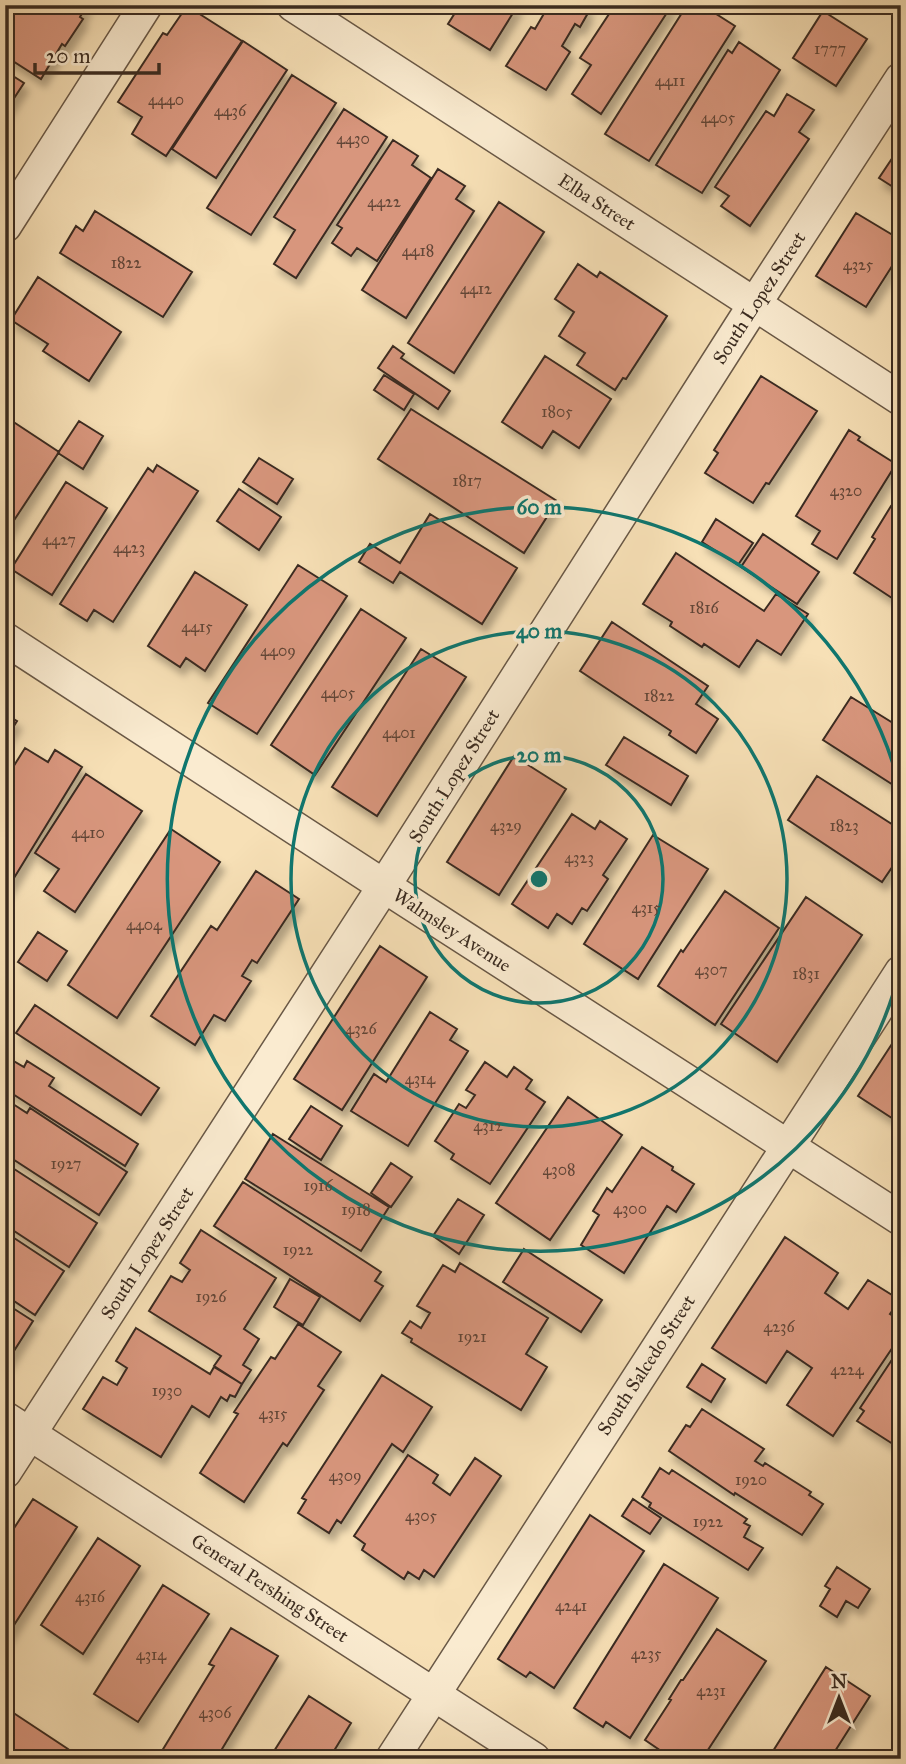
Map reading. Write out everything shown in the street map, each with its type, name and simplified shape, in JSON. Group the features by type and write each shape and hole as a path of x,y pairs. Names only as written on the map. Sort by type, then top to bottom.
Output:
{"street":[{"path":"5,226 146,5"},
{"name":"Elba Street","path":"293,5 901,399"},
{"name":"South Lopez Street","path":"5,1472 17,1426 384,886 901,79"},
{"name":"Walmsley Avenue","path":"5,639 901,1219"},
{"name":"South Salcedo Street","path":"392,1759 901,972"},
{"name":"General Pershing Street","path":"17,1426 534,1759"}],"building":[{"path":"15,5 87,5 80,17 83,19 65,46 62,44 41,79 5,56 5,20"},
{"path":"460,5 518,5 490,50 448,24"},
{"path":"549,5 589,5 585,11 588,13 580,27 575,24 562,46 570,52 546,90 506,66 531,27 535,29"},
{"path":"615,5 672,5 601,114 572,94 591,65 580,58"},
{"path":"687,5 702,5 735,26 649,161 605,134"},
{"path":"187,6 242,41 166,156 132,134 142,117 118,102 163,33 167,35"},
{"path":"823,11 867,39 836,86 793,58"},
{"path":"243,41 287,70 216,178 172,149"},
{"path":"739,42 780,70 702,193 656,165 728,50 732,53"},
{"path":"5,71 24,83 5,112"},
{"path":"292,75 336,103 251,235 207,208"},
{"path":"787,94 814,110 799,132 809,139 750,226 721,206 729,196 715,187 766,111 774,116"},
{"path":"344,109 387,137 296,278 274,264 295,230 274,217"},
{"path":"393,140 418,156 412,165 431,178 377,261 357,248 351,256 332,243 342,228 337,225"},
{"path":"901,145 901,192 879,178"},
{"path":"438,169 465,186 456,199 474,211 406,318 362,290"},
{"path":"499,202 544,232 454,373 408,343"},
{"path":"95,211 192,272 163,317 60,253 76,226 83,231"},
{"path":"856,213 901,240 901,252 866,307 816,276"},
{"path":"578,264 597,277 600,272 667,316 626,379 623,378 615,390 577,365 585,353 559,336 574,312 555,299"},
{"path":"38,277 121,332 89,381 43,351 48,344 11,320"},
{"path":"393,346 404,354 401,358 450,391 438,409 378,368"},
{"path":"545,356 611,399 579,448 553,431 542,448 502,422"},
{"path":"384,375 414,394 404,410 374,390"},
{"path":"761,376 817,411 769,484 766,483 753,503 705,473 718,453 714,450"},
{"path":"411,409 557,501 524,553 378,459"},
{"path":"9,419 59,452 5,534 5,424"},
{"path":"79,421 103,436 83,469 58,453"},
{"path":"849,430 860,437 858,440 896,464 837,559 812,544 820,531 796,516"},
{"path":"259,458 293,479 277,504 243,482"},
{"path":"157,465 198,491 113,622 94,610 87,621 60,604 148,468 153,472"},
{"path":"66,482 107,508 52,595 11,569"},
{"path":"239,489 281,517 259,550 217,521"},
{"path":"901,499 901,604 854,573 891,506 895,508"},
{"path":"430,514 517,568 482,624 400,572 393,583 359,562 370,544 400,563"},
{"path":"716,519 753,543 738,565 702,542"},
{"path":"763,534 819,572 797,604 741,567"},
{"path":"676,553 764,611 776,594 808,614 781,655 757,640 739,667 670,626 672,622 643,604"},
{"path":"298,565 347,596 257,734 208,703"},
{"path":"195,572 247,605 205,671 186,658 180,667 148,646"},
{"path":"361,609 406,638 315,775 271,745"},
{"path":"612,622 708,686 696,704 718,719 696,753 669,735 671,731 580,671"},
{"path":"421,649 466,677 377,816 332,787"},
{"path":"851,697 901,728 901,790 823,740"},
{"path":"5,714 17,721 5,740"},
{"path":"624,737 688,776 671,805 606,765"},
{"path":"25,748 48,762 55,750 82,767 6,891 5,780"},
{"path":"514,756 566,789 499,895 447,862"},
{"path":"86,774 142,811 75,912 44,891 59,869 35,853"},
{"path":"817,776 901,830 901,854 882,882 788,820"},
{"path":"572,814 595,829 600,821 627,839 603,875 608,879 587,911 582,908 572,924 557,914 548,928 512,904"},
{"path":"171,829 220,862 117,1018 68,985"},
{"path":"653,835 708,869 638,979 584,944"},
{"path":"256,871 299,899 257,963 252,960 242,976 251,981 225,1021 214,1015 195,1045 151,1016 211,926 217,930"},
{"path":"725,891 779,928 715,1025 658,986"},
{"path":"806,897 862,935 777,1062 721,1024"},
{"path":"38,932 67,951 47,981 18,962"},
{"path":"380,946 427,977 342,1110 294,1079"},
{"path":"35,1005 159,1088 141,1115 16,1033"},
{"path":"430,1012 457,1029 450,1040 468,1051 408,1146 351,1111 374,1074 386,1082"},
{"path":"901,1030 901,1124 858,1096"},
{"path":"5,1056 24,1067 27,1061 54,1078 49,1086 138,1144 125,1166 5,1089"},
{"path":"485,1062 507,1077 514,1067 532,1080 526,1089 545,1102 490,1184 451,1159 454,1154 435,1141 459,1104 466,1108 475,1095 466,1090"},
{"path":"568,1097 622,1135 550,1240 496,1203"},
{"path":"13,1104 27,1113 30,1108 127,1172 99,1215 5,1154 5,1116"},
{"path":"311,1106 342,1126 321,1160 289,1139"},
{"path":"273,1134 389,1207 361,1251 245,1179"},
{"path":"642,1147 694,1184 676,1212 667,1206 624,1273 581,1245 599,1215 593,1211 607,1188 612,1192"},
{"path":"5,1163 97,1223 69,1267 5,1225"},
{"path":"391,1163 412,1177 391,1207 371,1193"},
{"path":"243,1182 381,1272 375,1281 383,1286 360,1321 214,1226"},
{"path":"458,1199 484,1215 459,1254 433,1236"},
{"path":"201,1230 276,1278 244,1329 259,1339 243,1365 251,1370 242,1384 214,1366 221,1356 149,1311 171,1276 182,1282 190,1270 180,1263"},
{"path":"5,1232 64,1271 35,1315 5,1295"},
{"path":"785,1237 838,1273 825,1293 848,1309 868,1280 900,1300 890,1314 901,1321 901,1335 833,1436 787,1405 812,1368 787,1351 766,1383 712,1348"},
{"path":"524,1249 602,1300 581,1332 503,1282"},
{"path":"460,1263 548,1318 526,1354 547,1367 521,1410 411,1342 412,1339 402,1333 410,1321 421,1328 430,1313 417,1306 443,1265 455,1272"},
{"path":"290,1279 320,1297 303,1325 274,1307"},
{"path":"5,1303 33,1321 5,1365"},
{"path":"298,1324 341,1352 318,1386 324,1390 287,1446 283,1443 244,1502 200,1473 238,1414 234,1412 271,1357 275,1359"},
{"path":"136,1328 210,1374 214,1367 242,1384 235,1397 230,1395 227,1401 221,1397 209,1417 192,1406 161,1457 83,1409 103,1377 117,1385 127,1368 116,1361"},
{"path":"901,1346 901,1439 896,1446 857,1421 864,1411 860,1408"},
{"path":"702,1364 725,1379 711,1402 687,1387"},
{"path":"382,1375 432,1407 403,1452 392,1444 341,1523 337,1520 329,1533 298,1513 306,1500 302,1498"},
{"path":"702,1409 764,1449 755,1461 763,1466 765,1463 811,1492 809,1495 823,1504 802,1535 735,1493 734,1495 669,1451 686,1425 690,1427"},
{"path":"408,1455 438,1475 433,1483 450,1495 475,1458 501,1476 434,1577 424,1570 419,1579 408,1572 404,1579 362,1550 365,1544 354,1536"},
{"path":"660,1468 669,1474 672,1470 747,1519 744,1523 750,1526 744,1537 763,1548 748,1570 649,1507 651,1503 642,1497"},
{"path":"33,1499 77,1527 5,1639 5,1542"},
{"path":"633,1499 661,1518 650,1534 622,1516"},
{"path":"590,1515 644,1551 554,1688 530,1672 526,1677 498,1659"},
{"path":"98,1538 140,1566 83,1654 41,1625"},
{"path":"664,1564 718,1598 630,1738 606,1722 603,1727 574,1708"},
{"path":"837,1567 870,1589 858,1608 846,1601 837,1617 820,1606 830,1589 825,1586"},
{"path":"163,1585 209,1614 138,1722 94,1694"},
{"path":"231,1628 278,1656 216,1759 157,1759 214,1666 209,1664"},
{"path":"717,1629 766,1661 702,1759 673,1759 645,1740 681,1680"},
{"path":"826,1667 870,1696 830,1759 768,1759"},
{"path":"309,1696 351,1723 329,1759 269,1759"},
{"path":"6,1708 68,1749 62,1759 5,1759"}]}
